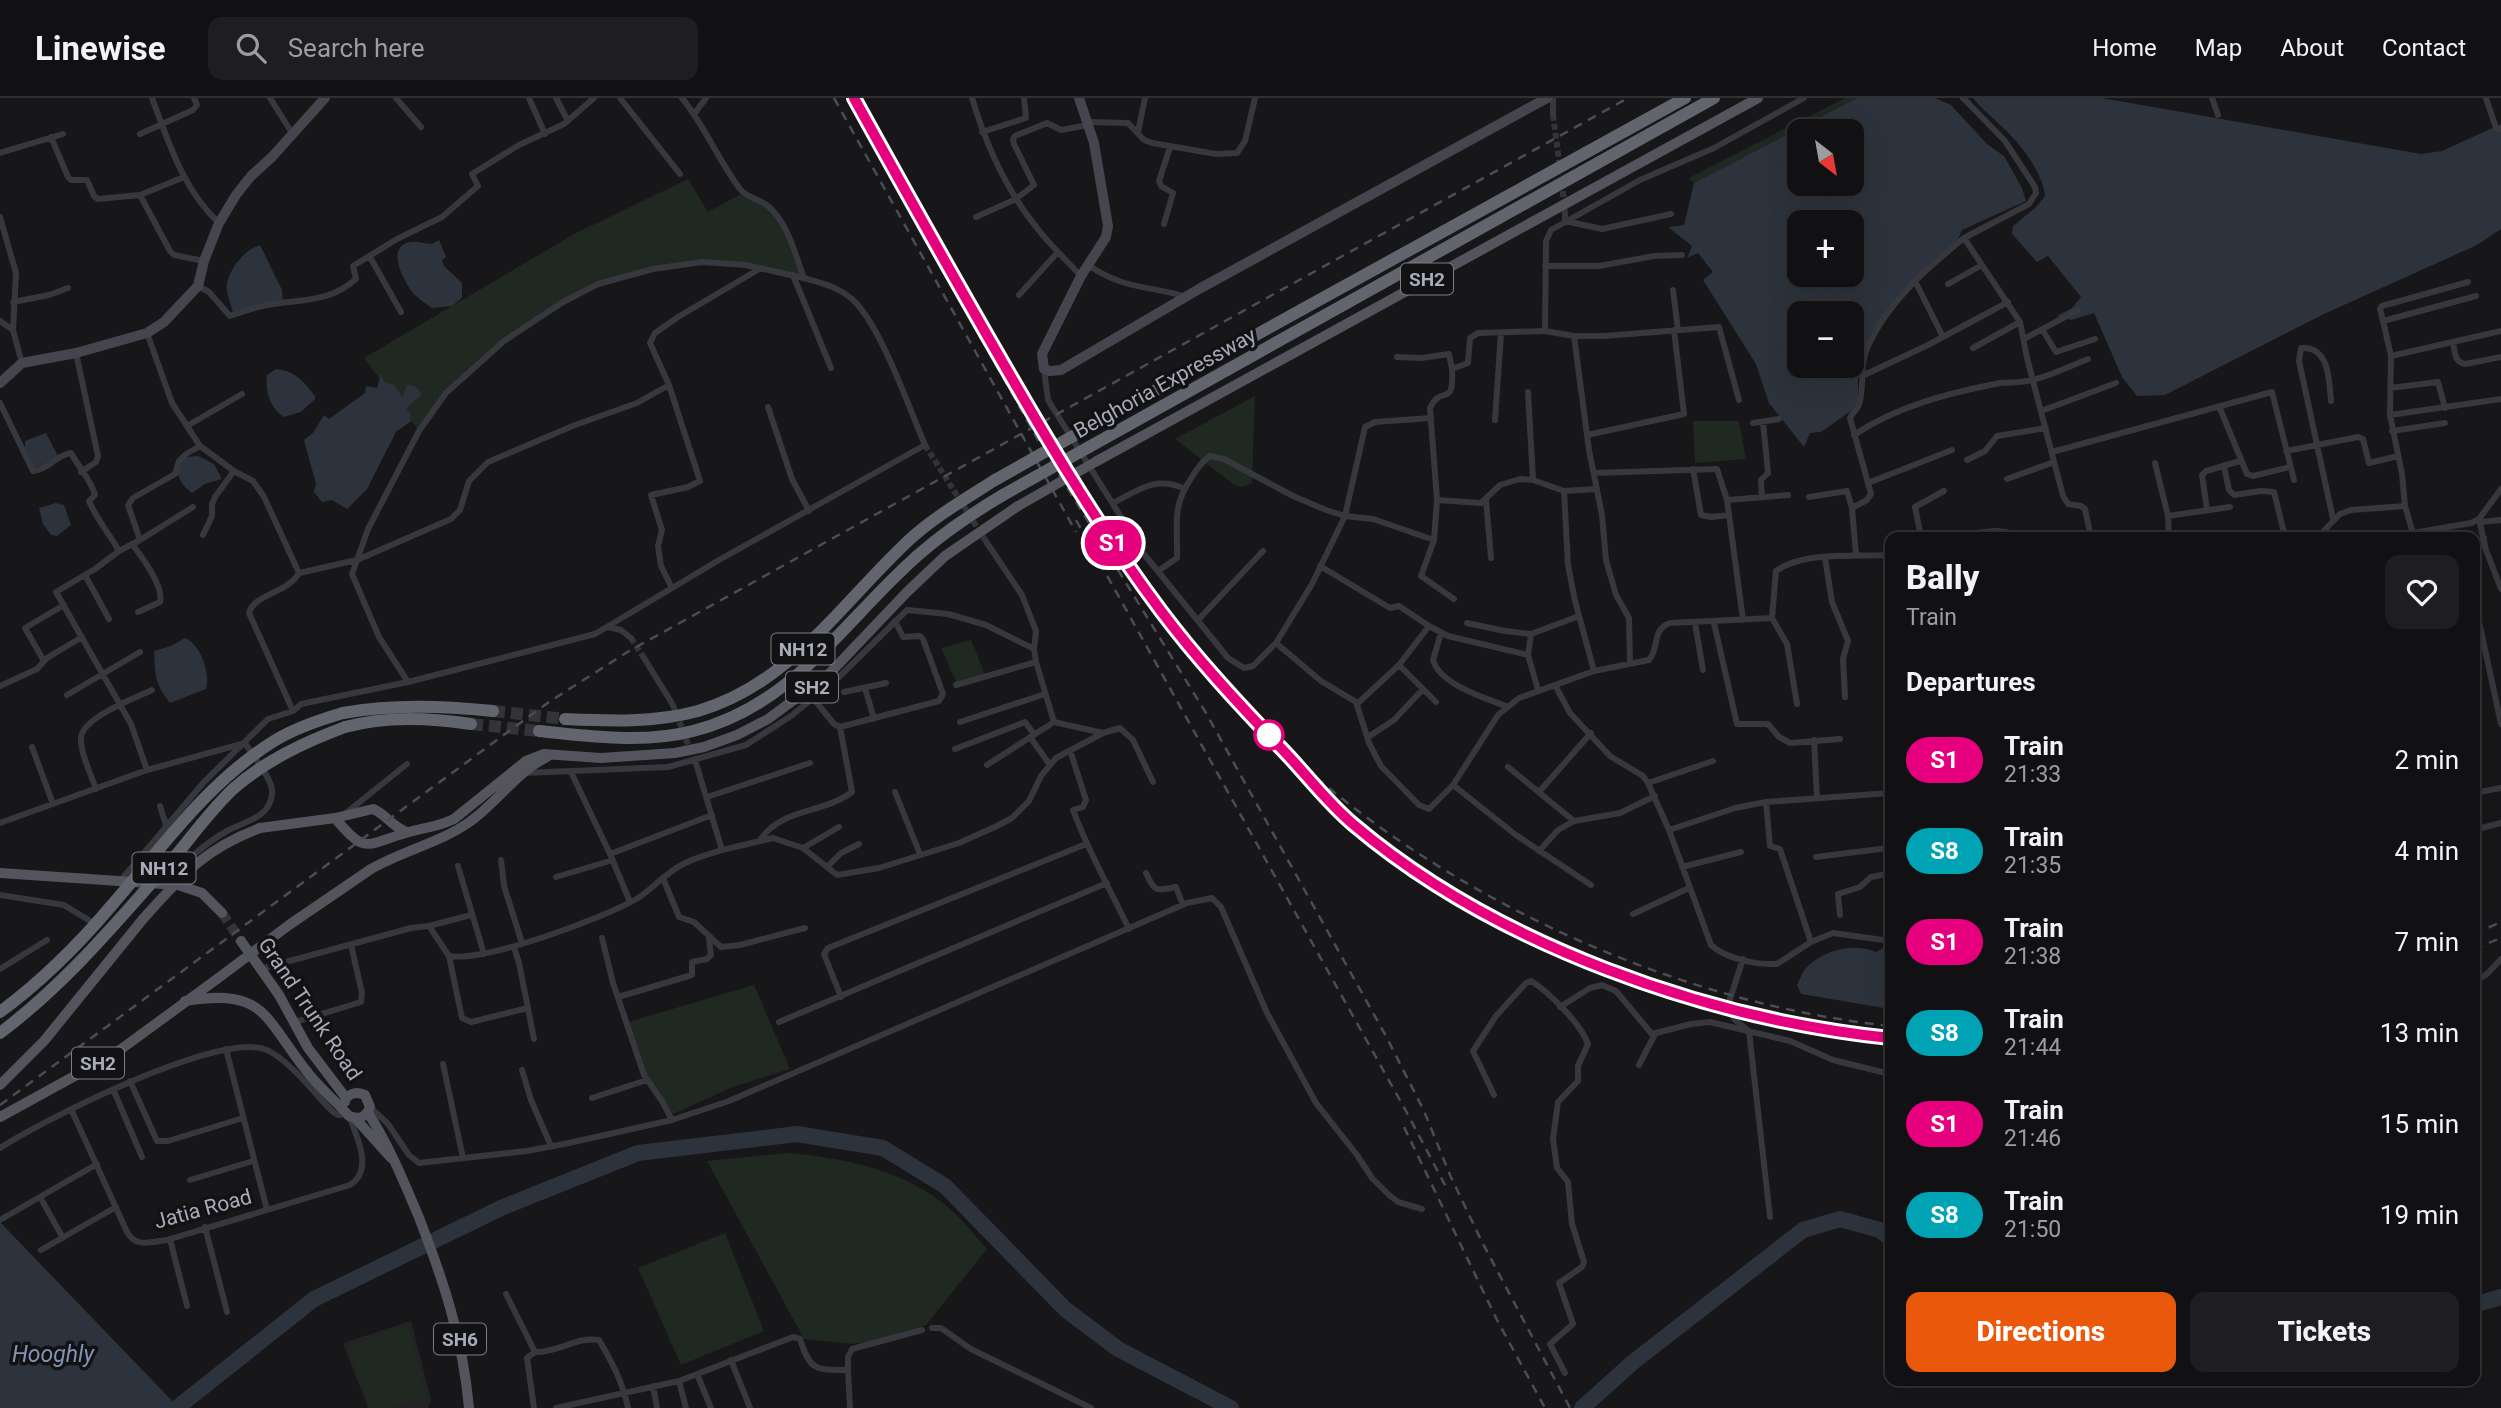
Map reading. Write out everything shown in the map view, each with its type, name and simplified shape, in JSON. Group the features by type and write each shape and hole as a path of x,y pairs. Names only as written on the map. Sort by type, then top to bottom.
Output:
{"highway":[{"name":"Belghoria Expressway","path":"565,719 619,720 674,716 721,703 742,692 782,667 802,650 936,517 1082,431 1685,98"},
{"name":"Belghoria Expressway","path":"539,731 607,737 658,736 692,731 730,718 771,696 811,664 925,548 974,512 1714,98"},
{"name":"NH12","path":"0,1012 51,970 77,943 223,779 276,740 310,723 343,713 386,706 493,710"},
{"name":"NH12","path":"0,1033 45,997 77,966 233,790 266,764 305,742 364,722 404,719 471,724"}],"main road":[{"name":"SH2","path":"2,1115 113,1055 289,925 371,869 463,827 478,815 532,757 538,754 601,758 676,754 737,735 768,719 829,674 945,556 1018,506 1758,98"},
{"name":"SH2","path":"0,1085 44,1041 143,919 187,871 234,838 260,828 373,809 394,827 407,832 426,830 454,819 504,784 553,755"},
{"path":"340,816 347,832 364,844 376,844 407,832"},
{"path":"0,873 190,888 202,893 222,913"},
{"name":"Grand Trunk Road","path":"241,941 295,1022 308,1048 346,1098"},
{"path":"185,1001 220,996 253,1006 276,1026 314,1082 349,1115 369,1110"},
{"name":"Grand Trunk Road","path":"349,1115 344,1104 351,1093 365,1095 369,1100 369,1110"},
{"name":"SH6","path":"369,1110 387,1142 441,1272 460,1335 470,1408"},
{"name":"SH6","path":"349,1115 393,1160"}],"street":[{"path":"152,98 184,177 198,201 219,223"},
{"path":"140,134 193,110 197,105 194,98"},
{"path":"270,98 292,133"},
{"path":"0,383 22,363 76,354 147,333 163,322 198,286 204,261 219,223 251,176 272,157 325,98"},
{"path":"396,98 421,127"},
{"path":"529,98 545,134"},
{"path":"556,98 568,121"},
{"path":"198,286 209,292 230,316 265,305 325,297 342,291 356,279 353,266 397,239 442,218 467,197 478,186 472,174 519,145 568,121 594,98"},
{"path":"621,98 680,174"},
{"path":"682,98 695,113 724,166 743,193 768,206 785,228 804,278"},
{"path":"695,113 706,98"},
{"path":"972,98 990,151 1016,199 1037,228 1081,276"},
{"path":"982,132 1026,118 1024,98"},
{"path":"1079,98 1094,143 1108,226 1106,237 1081,276 1042,354 1048,400 1144,554 1228,658 1244,668 1253,666 1276,643 1345,516 1365,427 1375,422 1431,418"},
{"path":"1138,132 1145,98"},
{"path":"976,217 1016,199 1034,185 1014,144 1014,138 1047,123 1061,130 1088,124 1128,123 1144,140 1216,154 1237,153 1245,141 1255,98"},
{"path":"1044,369 1055,372 1060,370 1187,296 1547,98"},
{"path":"1553,98 1553,115"},
{"path":"1545,331 1545,266 1547,235 1550,230 1565,218 1640,180 1714,148 1804,98"},
{"path":"1864,364 1867,347 1882,320 1915,281 1964,238 2029,204 2036,193 2030,177 2005,141 1963,98"},
{"path":"2212,98 2218,115"},
{"path":"2486,98 2493,124 2501,129"},
{"path":"0,153 63,134"},
{"path":"51,136 68,177 71,180 87,180 96,198 106,200 140,195 184,177"},
{"path":"1164,224 1173,193 1161,186 1159,181 1170,147"},
{"path":"140,195 170,251 174,255 204,261"},
{"path":"1565,218 1602,229 1671,214"},
{"path":"0,217 16,273 13,330 22,363"},
{"path":"1964,238 2020,322 2063,496 2068,504 2084,509 2090,532"},
{"path":"1019,295 1058,252"},
{"path":"1545,266 1599,266 1654,256 1682,255"},
{"path":"370,257 401,312"},
{"path":"120,882 204,782 268,719 293,711 301,704 324,698 408,682 595,634 925,445 884,351 863,311 833,286 746,265 702,262 653,270 598,284 563,302 504,341 446,393 419,431 369,528 352,573 379,637 408,682"},
{"path":"1088,265 1106,278 1121,284 1187,296"},
{"path":"1948,284 1982,265"},
{"path":"672,588 661,566 658,546 662,530 651,495 688,487 700,481 668,386 650,343 655,333 715,293 761,268"},
{"path":"793,275 831,368"},
{"path":"1915,281 1943,337"},
{"path":"2412,532 2392,431 2391,356 2380,309 2382,306 2468,282"},
{"path":"13,302 68,288"},
{"path":"1587,435 1684,414 1673,290"},
{"path":"2383,321 2476,296"},
{"path":"1864,375 2008,302"},
{"path":"2024,339 2078,310"},
{"path":"0,321 13,330"},
{"path":"1973,348 2020,322"},
{"path":"1451,369 1468,363 1470,338 1473,335 1545,331 1574,336 1604,336 1719,327 1739,400"},
{"path":"2042,329 2056,352 2095,339"},
{"path":"2391,356 2501,331"},
{"path":"147,333 172,403 200,446 234,471 253,481 264,497 299,573"},
{"path":"1495,420 1501,333"},
{"path":"1574,336 1609,573 1616,595 1629,618 1630,663"},
{"path":"2453,342 2456,359 2460,363 2501,357"},
{"path":"2331,401 2324,360 2309,348 2301,348 2299,361 2333,519"},
{"path":"76,354 98,456 96,462 81,472"},
{"path":"1397,357 1421,358 1449,354 1453,390 1431,404 1437,500 1434,540 1421,576 1423,580 1454,598"},
{"path":"1854,435 1891,414 1960,391 2033,380 2088,359"},
{"path":"1852,508 1870,497 1850,418 1858,406 1862,378"},
{"path":"2390,388 2438,382 2445,408"},
{"path":"2041,411 2116,383"},
{"path":"293,711 249,613 256,602 290,585 299,573 357,560 451,519 460,510 469,481 488,462 575,425 638,403 668,386"},
{"path":"2052,452 2272,391 2294,480"},
{"path":"1528,392 1533,480"},
{"path":"187,426 243,394"},
{"path":"2390,415 2501,399"},
{"path":"0,403 33,471 40,471 62,454 71,453 94,491 95,495 89,501 96,518 105,526 119,551"},
{"path":"2219,405 2244,471 2249,476 2290,467"},
{"path":"768,407 792,479 808,511"},
{"path":"1753,423 1779,418"},
{"path":"1762,497 1761,480 1768,473 1763,422"},
{"path":"2392,431 2445,423"},
{"path":"1967,460 1985,451 1997,436 2046,428"},
{"path":"2286,451 2361,438 2368,462 2398,456"},
{"path":"140,540 128,505 133,498 175,474 186,454 200,446"},
{"path":"1868,483 1952,450"},
{"path":"1158,571 1177,558 1176,512 1185,489 1206,458 1216,456 1293,496 1345,516 1373,519 1434,540"},
{"path":"2207,510 2202,475 2206,471 2240,461"},
{"path":"2007,480 2054,462"},
{"path":"2155,463 2168,516 2169,532"},
{"path":"2224,466 2229,490 2234,495 2274,492 2284,532"},
{"path":"1693,468 1701,515 1728,515"},
{"path":"1594,473 1717,469 1727,500 1743,620"},
{"path":"204,535 212,516 215,497 234,471"},
{"path":"1437,500 1472,503 1486,500 1500,485 1520,480 1533,480 1564,491 1597,489"},
{"path":"1113,503 1154,483 1165,482 1185,489"},
{"path":"2479,520 2501,489"},
{"path":"1564,491 1568,565 1594,671"},
{"path":"1809,497 1847,491 1852,508 1856,555"},
{"path":"1921,532 1915,507 1944,491"},
{"path":"1727,500 1788,495"},
{"path":"1486,500 1491,558"},
{"path":"2322,532 2333,519 2351,510 2405,506"},
{"path":"147,770 131,724 56,592 193,507"},
{"path":"2168,516 2230,507"},
{"path":"2479,520 2500,584"},
{"path":"2429,532 2479,520 2501,520"},
{"path":"2480,546 2484,538"},
{"path":"987,542 1022,595 1037,631 1034,649 1054,722"},
{"path":"132,544 145,561 161,594 160,602 138,612"},
{"path":"1198,620 1263,551"},
{"path":"1797,705 1787,644 1772,618 1776,571 1790,563 1856,555 1885,555"},
{"path":"1825,558 1832,602 1848,641 1843,659 1845,697"},
{"path":"1320,566 1390,608 1402,607 1441,633 1490,648 1528,655"},
{"path":"85,575 110,619"},
{"path":"44,662 25,628 64,606"},
{"path":"523,773 668,767 746,745 838,678 907,610 948,614 986,625 1034,649"},
{"path":"1467,623 1531,634 1579,617"},
{"path":"1276,643 1309,671 1357,704 1381,766 1425,809 1433,805 1453,785 1485,732 1498,715 1519,698 1538,690 1556,687 1594,671 1652,658 1657,632 1670,624 1772,618"},
{"path":"813,698 834,724 840,726 930,705 943,698 923,639 918,636 905,638 895,621"},
{"path":"1695,623 1703,670"},
{"path":"1714,623 1736,723 1768,723 1779,737 1790,743 1840,738"},
{"path":"1357,704 1399,665 1429,626"},
{"path":"2480,626 2501,724"},
{"path":"607,627 621,630 631,638"},
{"path":"1441,633 1433,660 1439,672 1451,683 1508,707"},
{"path":"1531,634 1528,655 1538,690"},
{"path":"0,686 37,669 82,637"},
{"path":"2480,647 2484,645"},
{"path":"67,695 139,652"},
{"path":"644,658 673,705"},
{"path":"956,685 1037,662"},
{"path":"1399,665 1436,702"},
{"path":"844,692 886,683"},
{"path":"1556,687 1570,713 1610,756 1643,776 1648,783 1669,830 1711,945 1717,951 1742,959 1777,964 1811,942 1833,933 1885,940"},
{"path":"865,688 874,719"},
{"path":"1368,737 1394,720 1423,689"},
{"path":"96,789 81,737 90,722 120,704 152,690"},
{"path":"960,722 1045,694"},
{"path":"955,749 1025,722 1050,765"},
{"path":"988,765 1054,722 1102,733"},
{"path":"760,840 773,824 852,792 840,726"},
{"path":"449,956 460,958 514,947 596,917 639,897 687,861 760,840 773,838 803,848 837,875 879,868 959,843 1012,818 1030,801 1041,776 1056,758 1102,733 1120,728 1133,740 1153,782"},
{"path":"1539,792 1591,733"},
{"path":"1814,740 1817,797"},
{"path":"0,823 147,770 245,743"},
{"path":"163,884 209,842 264,813 270,803 273,794 271,785 245,743"},
{"path":"32,747 53,804"},
{"path":"1070,750 1086,800 1083,807 1073,810 1086,844 1129,929"},
{"path":"695,760 722,850"},
{"path":"1648,783 1713,761"},
{"path":"707,797 810,763"},
{"path":"340,816 407,764"},
{"path":"1508,767 1574,821"},
{"path":"571,772 630,902"},
{"path":"1453,785 1539,851 1591,885"},
{"path":"2480,792 2501,788"},
{"path":"895,792 920,854"},
{"path":"1669,830 1735,808 1766,802 1885,793"},
{"path":"1539,851 1558,830 1574,821 1620,813 1655,796"},
{"path":"1766,802 1770,847 1780,849 1811,942"},
{"path":"160,806 167,828"},
{"path":"556,877 712,815"},
{"path":"2480,828 2501,823"},
{"path":"803,848 839,827"},
{"path":"827,867 841,853 859,844"},
{"path":"841,997 824,954 828,948 1086,844"},
{"path":"1816,857 1885,848"},
{"path":"1682,867 1741,852"},
{"path":"501,860 504,886 522,943"},
{"path":"458,866 484,954"},
{"path":"1146,873 1153,888 1158,890 1176,887 1184,905"},
{"path":"1840,915 1838,894 1860,887 1871,877 1885,874"},
{"path":"663,878 679,916 694,922 721,947 740,945 805,928"},
{"path":"779,1022 1107,883"},
{"path":"1633,914 1689,888"},
{"path":"0,895 64,905 123,943"},
{"path":"369,1110 388,1124 410,1156 419,1163 551,1146 672,1120 729,1101 1184,905 1212,898 1221,907 1267,1013 1316,1103 1372,1178 1389,1195 1398,1202 1422,1209"},
{"path":"260,969 471,915"},
{"path":"429,926 449,956 462,1018 465,1021 528,1008"},
{"path":"618,997 692,975 692,962 707,959 712,953 709,937"},
{"path":"602,938 644,1075 672,1120"},
{"path":"0,970 47,940"},
{"path":"295,1022 361,1002 362,993 351,945"},
{"path":"514,947 534,1039"},
{"path":"1742,959 1727,1008 1735,1020 1749,1031 1770,1217"},
{"path":"2480,978 2501,959"},
{"path":"1494,1095 1473,1051 1496,1016 1526,983 1531,981 1560,1007 1588,1044 1578,1066 1578,1082 1558,1102 1553,1139 1557,1168 1568,1182 1572,1224 1584,1262 1582,1267 1559,1283 1573,1324 1551,1342 1551,1347 1565,1373"},
{"path":"1560,1007 1590,988 1602,985 1616,991 1655,1034"},
{"path":"1639,1065 1655,1034 1710,1022 1790,1041 1833,1060 1885,1073"},
{"path":"0,1148 130,1080 226,1049 264,1049 282,1060 333,1112 349,1115"},
{"path":"226,1049 267,1210"},
{"path":"443,1063 463,1158"},
{"path":"522,1069 531,1100 551,1146"},
{"path":"130,1080 157,1141 168,1141 243,1118"},
{"path":"592,1098 647,1080"},
{"path":"113,1089 142,1157"},
{"name":"Jatia Road","path":"71,1109 127,1231 135,1242 145,1243 170,1239 350,1185 358,1180 362,1170 362,1157 349,1115"},
{"path":"190,1180 253,1161"},
{"path":"0,1220 97,1164"},
{"path":"40,1197 63,1238"},
{"path":"41,1250 116,1207"},
{"path":"205,1227 227,1312"},
{"path":"170,1239 187,1306"},
{"path":"506,1294 535,1352"},
{"path":"932,1328 941,1328 971,1349 1091,1408"},
{"path":"850,1408 848,1357 852,1349 922,1330"},
{"path":"555,1408 590,1404 678,1381 793,1337 800,1339 811,1365 821,1370 848,1370"},
{"path":"534,1408 527,1358 535,1352 547,1353 590,1338 599,1340 614,1365 628,1408"},
{"path":"731,1360 750,1408"},
{"path":"696,1374 711,1408"},
{"path":"678,1381 685,1408"},
{"path":"653,1386 657,1408"}],"shaded area":[{"path":"1845,98 1857,98 1817,119 1804,119"},
{"path":"1787,128 1787,135 1694,183 1689,178"},
{"path":"688,179 708,212 743,193 768,206 785,228 804,278 746,265 702,262 653,269 598,284 504,341 446,393 419,431 364,358 574,234"},
{"path":"1255,396 1252,483 1242,487 1233,484 1175,439"},
{"path":"1693,421 1739,421 1746,459 1695,463"},
{"path":"971,640 986,677 958,686 941,648"},
{"path":"754,985 790,1069 733,1087 673,1114 646,1073 628,1022"},
{"path":"788,1153 831,1158 874,1168 914,1184 950,1209 987,1249 926,1325 897,1338 851,1344 804,1339 707,1161"},
{"path":"725,1233 764,1331 681,1365 638,1268"},
{"path":"411,1321 431,1400 428,1408 368,1408 343,1343"},
{"path":"408,1325 427,1397 388,1408 370,1408 347,1346"}],"water":[{"path":"1857,98 1935,98 1951,105 1987,144 2004,156 2022,188 2026,201 1962,230 1958,239 1888,308 1864,348 1864,301 1787,301 1787,378 1858,378 1858,406 1821,432 1810,433 1804,447 1769,403 1756,364 1703,280 1713,272 1698,253 1687,258 1692,246 1668,227 1684,225 1694,183 1787,135 1787,196 1864,196 1864,119 1817,119"},
{"path":"1973,98 2102,98 2421,154 2442,151 2501,124 2501,229 2477,245 2324,314 2165,395 2137,396 2122,377 2094,313 2071,320 2057,316 2072,308 2081,297 2048,256 2037,262 2012,234 2013,226 2045,196 2043,186 2034,165 2020,146"},
{"path":"439,240 446,257 442,260 444,266 462,283 462,298 452,306 432,308 410,289 397,258 402,245 410,242 432,244"},
{"path":"260,245 282,290 283,302 234,316 227,291 229,277 244,255"},
{"path":"276,369 294,374 315,396 301,412 284,417 272,404 267,375"},
{"path":"381,373 384,382 394,385 402,397 407,385 415,386 422,394 405,410 410,412 411,421 396,432 367,489 347,509 332,500 322,502 314,492 316,484 304,440 313,433 324,415 329,419 365,393 366,386 377,388"},
{"path":"46,433 59,458 32,469 25,456 25,441"},
{"path":"198,456 214,464 222,479 205,484 192,493 181,481 176,466 186,457"},
{"path":"56,503 64,505 71,525 57,536 51,535 43,524 39,508"},
{"path":"185,638 195,646 206,667 206,689 170,703 161,691 157,679 154,651"},
{"path":"1885,947 1885,1008 1801,994 1797,985 1803,972 1823,955 1849,948 1876,952"},
{"name":"Hooghly","path":"0,1222 178,1407 179,1408 0,1408"}],"waterway":[{"path":"178,1407 314,1299 501,1208 638,1153 797,1134 883,1148 945,1186 1065,1309 1118,1349 1231,1408"},
{"path":"1582,1408 1632,1363 1803,1230 1840,1219 1880,1230 1885,1234"},
{"path":"2480,1303 2501,1297"}],"tunnel":[{"path":"1553,115 1560,168"},
{"path":"1562,182 1565,215"},
{"path":"925,445 987,543"},
{"path":"631,638 644,658"},
{"path":"673,705 691,752"},
{"path":"493,711 565,719"},
{"path":"471,724 539,731"},
{"path":"222,913 241,941"}],"railway":[{"path":"834,98 1076,532"},
{"path":"847,98 1038,440 1206,713 1387,1038 1424,1111 1450,1175 1482,1242 1570,1408"},
{"path":"861,98 1027,396 1137,569"},
{"path":"0,1105 549,702 629,651 1628,98"},
{"path":"1076,520 1446,1187"},
{"path":"1126,563 1212,674 1285,750 1373,822 1439,866 1509,907 1582,942 1658,972 1735,996 1812,1014 1885,1025"},
{"path":"1315,785 1354,825 1414,869 1482,910 1593,964 1709,1004 1769,1019 1885,1037"},
{"path":"2480,931 2501,922"},
{"path":"2480,947 2501,938"},
{"path":"1404,1127 1497,1320 1545,1408"}],"train":[{"name":"S1","path":"854,98 1010,376 1117,550 1162,613 1207,668 1344,817 1375,842 1455,896 1566,952 1626,976 1727,1008 1779,1021 1885,1037"}]}
